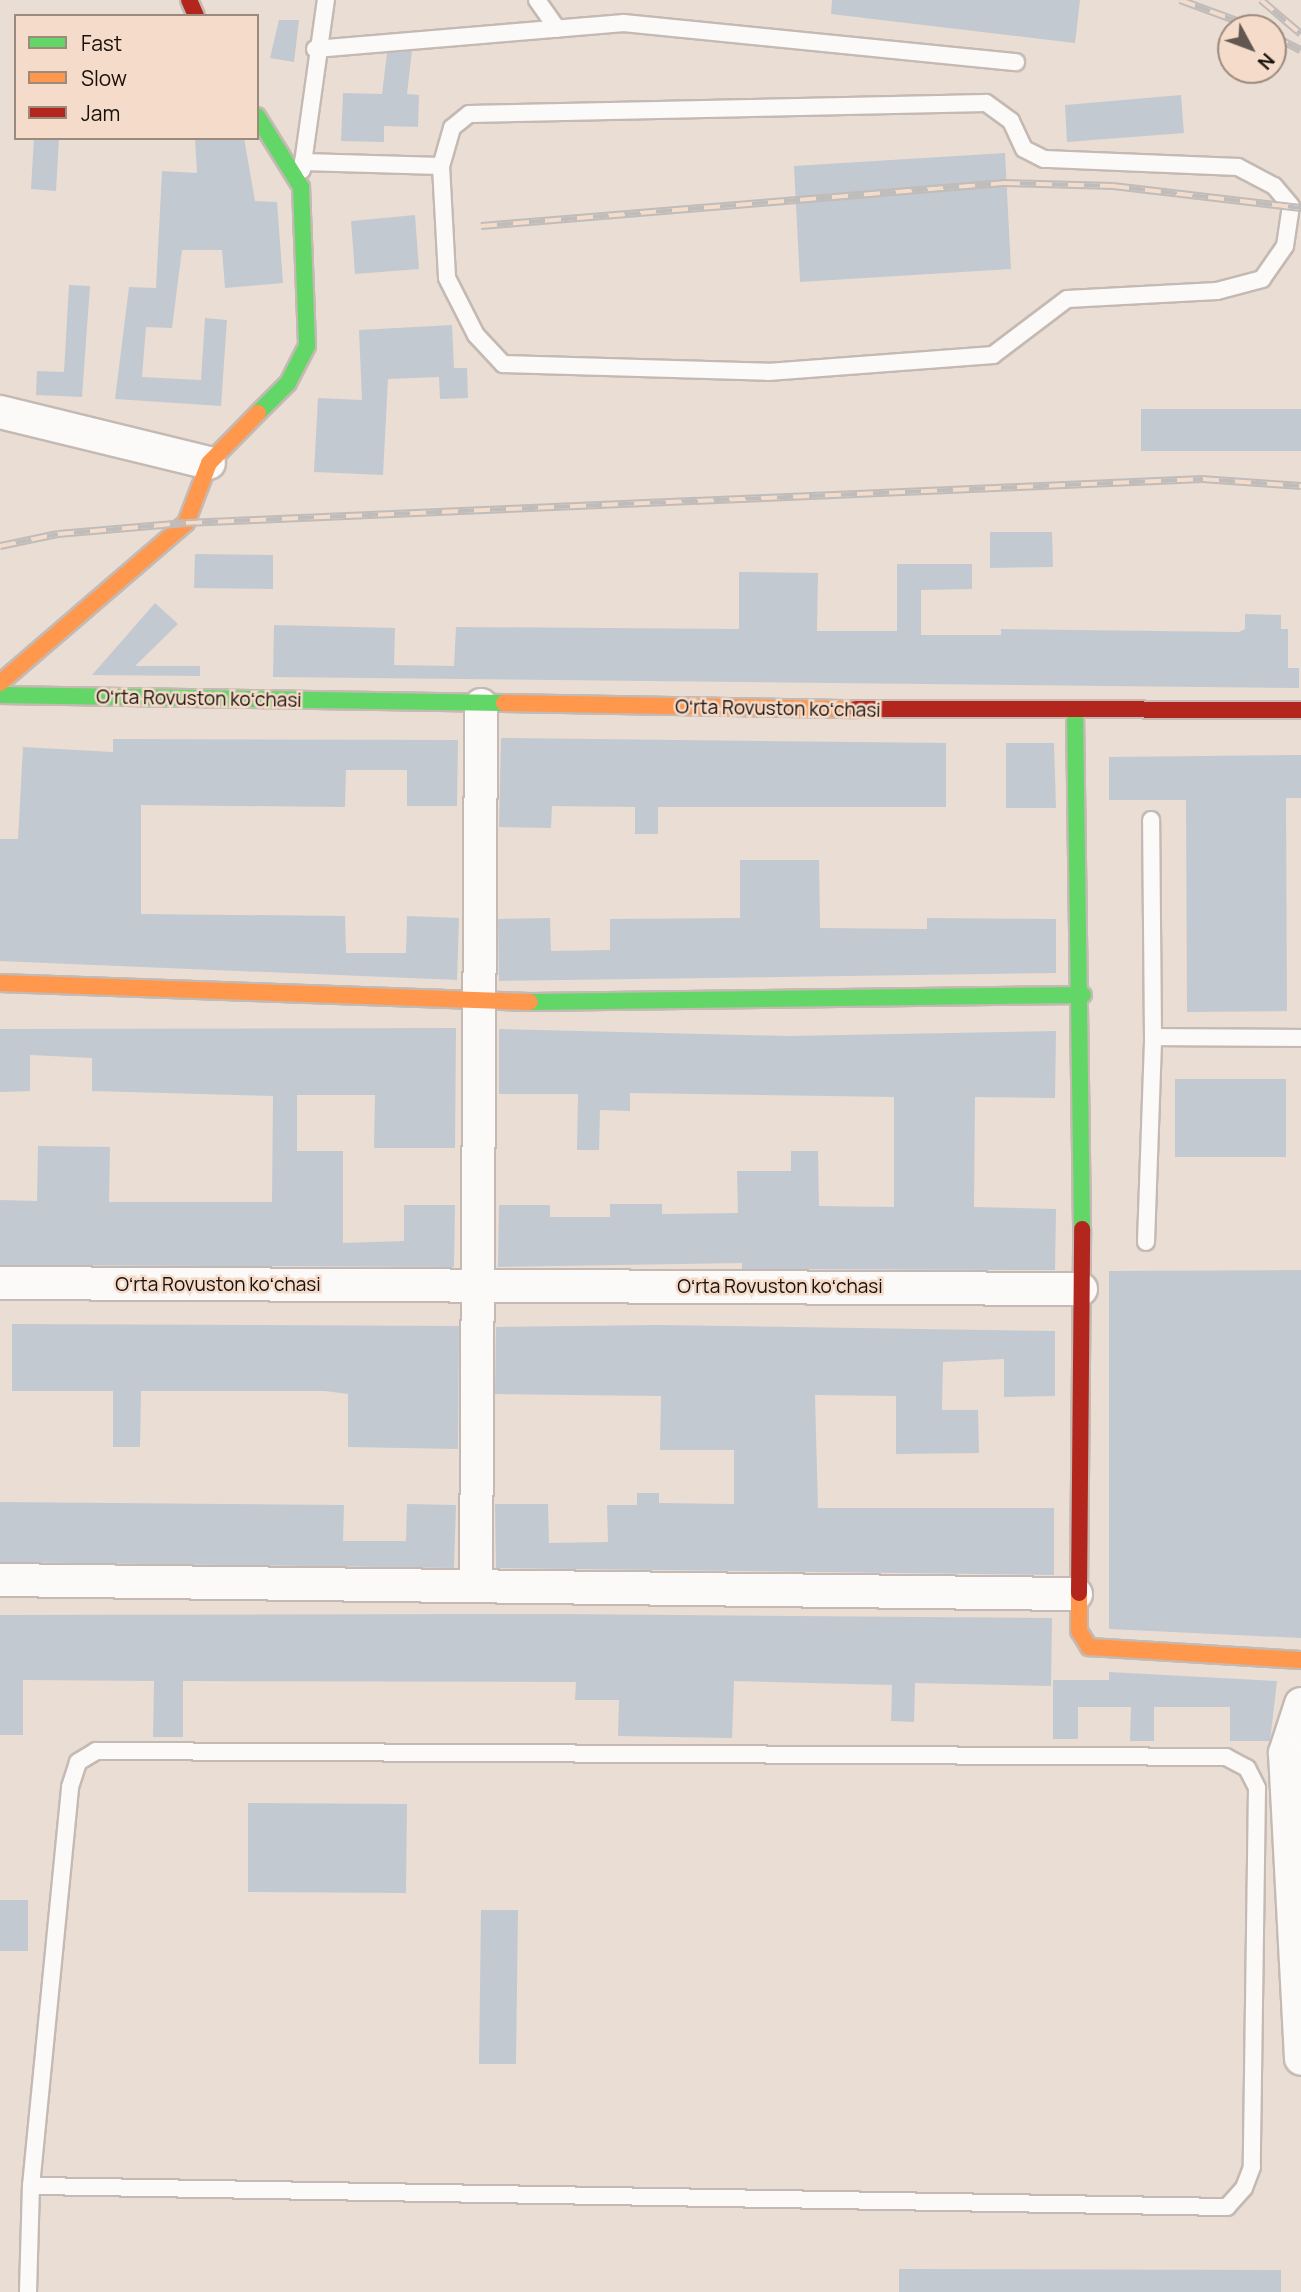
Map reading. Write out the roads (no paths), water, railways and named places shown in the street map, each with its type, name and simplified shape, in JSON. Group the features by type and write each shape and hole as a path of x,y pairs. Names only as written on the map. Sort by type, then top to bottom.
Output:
{"street":[{"path":"0,683 186,523 209,463 288,383 307,346 301,187 259,119"},
{"path":"0,412 209,463"},
{"name":"Oʻrta Rovuston koʻchasi","path":"0,695 481,705 1075,712 1301,710"},
{"path":"477,1584 481,705"},
{"path":"1075,712 1083,995 1076,1594 1079,1631 1089,1647 1301,1660"},
{"path":"0,983 480,1003 1083,995"},
{"name":"Oʻrta Rovuston koʻchasi","path":"0,1283 1081,1289"},
{"path":"0,1580 477,1584 1076,1594"},
{"path":"1300,1707 1285,1753 1301,2059"}],"lane":[{"path":"301,187 315,49 326,0"},
{"path":"537,0 557,29"},
{"path":"315,49 624,23 1016,62"},
{"path":"986,103 1011,121 1024,149 1044,159 1238,166 1274,186 1291,206 1285,246 1262,279 1217,291 1067,299 993,355 768,372 503,364 475,335 447,278 441,166 452,128 469,114 986,103"},
{"path":"303,162 441,166"},
{"path":"1146,1242 1153,1037 1150,820"},
{"path":"1153,1037 1301,1038"},
{"path":"28,2292 31,2186 70,1787 78,1762 96,1751 1226,1757 1247,1768 1257,1788 1252,2167 1244,2188 1227,2207 31,2186"}],"railway":[{"path":"1180,0 1218,14"},
{"path":"1261,0 1301,34"},
{"path":"1287,43 1301,50"},
{"path":"481,226 1004,183 1113,186 1301,208"},
{"path":"0,546 58,534 186,523 1203,479 1301,486"}]}
